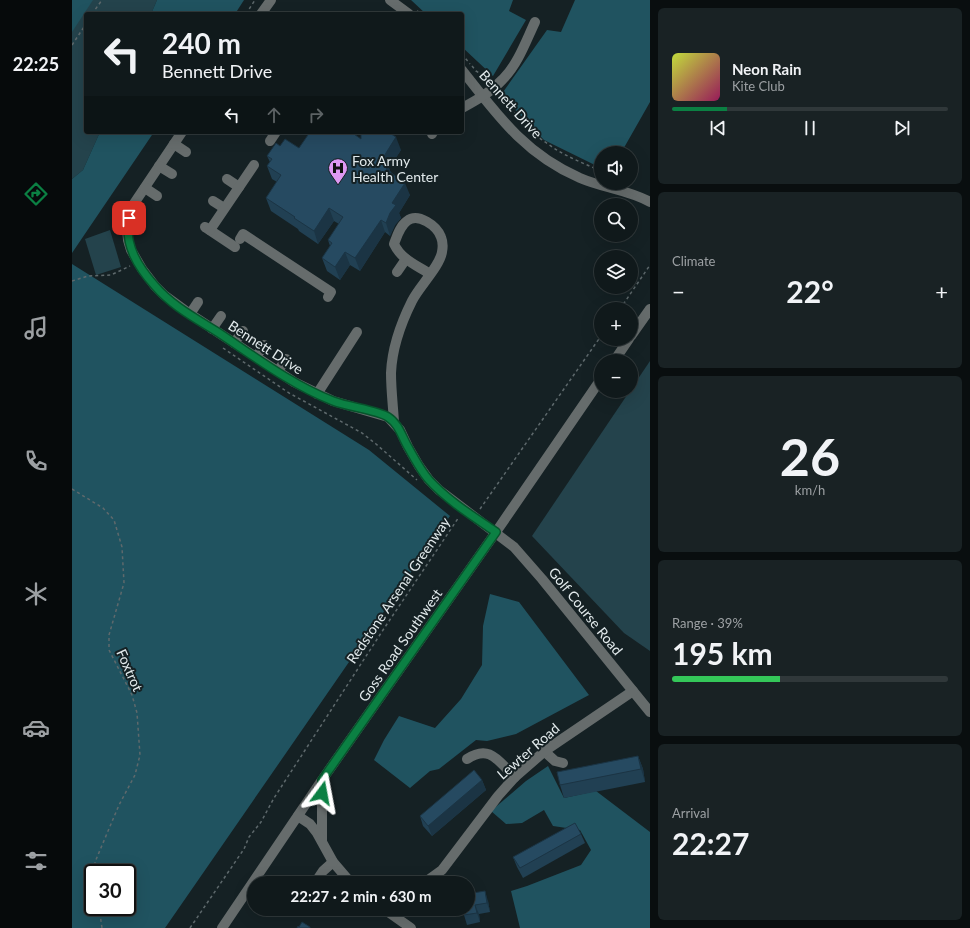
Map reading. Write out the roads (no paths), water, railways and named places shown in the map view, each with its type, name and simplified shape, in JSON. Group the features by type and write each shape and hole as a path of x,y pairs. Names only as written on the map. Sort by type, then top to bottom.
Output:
{"street":[{"path":"262,12 271,0"},
{"path":"390,0 406,12"},
{"path":"464,107 483,96 504,78 518,56 535,22"},
{"name":"Bennett Drive","path":"464,72 500,117 526,144 550,162 582,179 634,195 650,202"},
{"name":"Bennett Drive","path":"181,134 131,208 127,229 128,240 131,250 142,269 164,295 212,329 294,382 333,401 388,416 394,422"},
{"path":"174,144 186,152"},
{"path":"254,165 224,208 207,228 238,243 243,234 264,251 308,280 331,292 328,297"},
{"path":"159,166 172,174"},
{"path":"227,179 239,187"},
{"path":"145,188 157,196"},
{"path":"213,201 224,208"},
{"path":"430,274 406,260 397,252 394,244 397,234 408,220 419,217 434,228 440,235 442,253 439,261 430,274 412,300 396,339 391,373 394,422 400,430 419,466 429,480 439,490 496,532"},
{"path":"397,272 406,260"},
{"path":"190,314 198,302"},
{"path":"638,326 650,309"},
{"path":"212,329 221,316"},
{"path":"234,343 242,331"},
{"path":"317,394 357,332"},
{"path":"256,357 264,345"},
{"path":"278,371 286,359"},
{"name":"Goss Road Southwest","path":"222,928 322,780 594,389"},
{"name":"Golf Course Road","path":"496,532 523,556 650,712"},
{"name":"Lewter Road","path":"434,876 442,870 498,796 515,777 544,751 633,691"},
{"path":"544,751 556,761 563,763"},
{"path":"467,759 474,754 486,752 515,777"},
{"path":"322,780 322,841"},
{"path":"298,816 310,824 322,841 333,862 345,876"},
{"path":"320,876 333,862"},
{"path":"394,916 411,928"}],"place":[{"name":"Fox Army Health Center","path":"338,185"}]}
